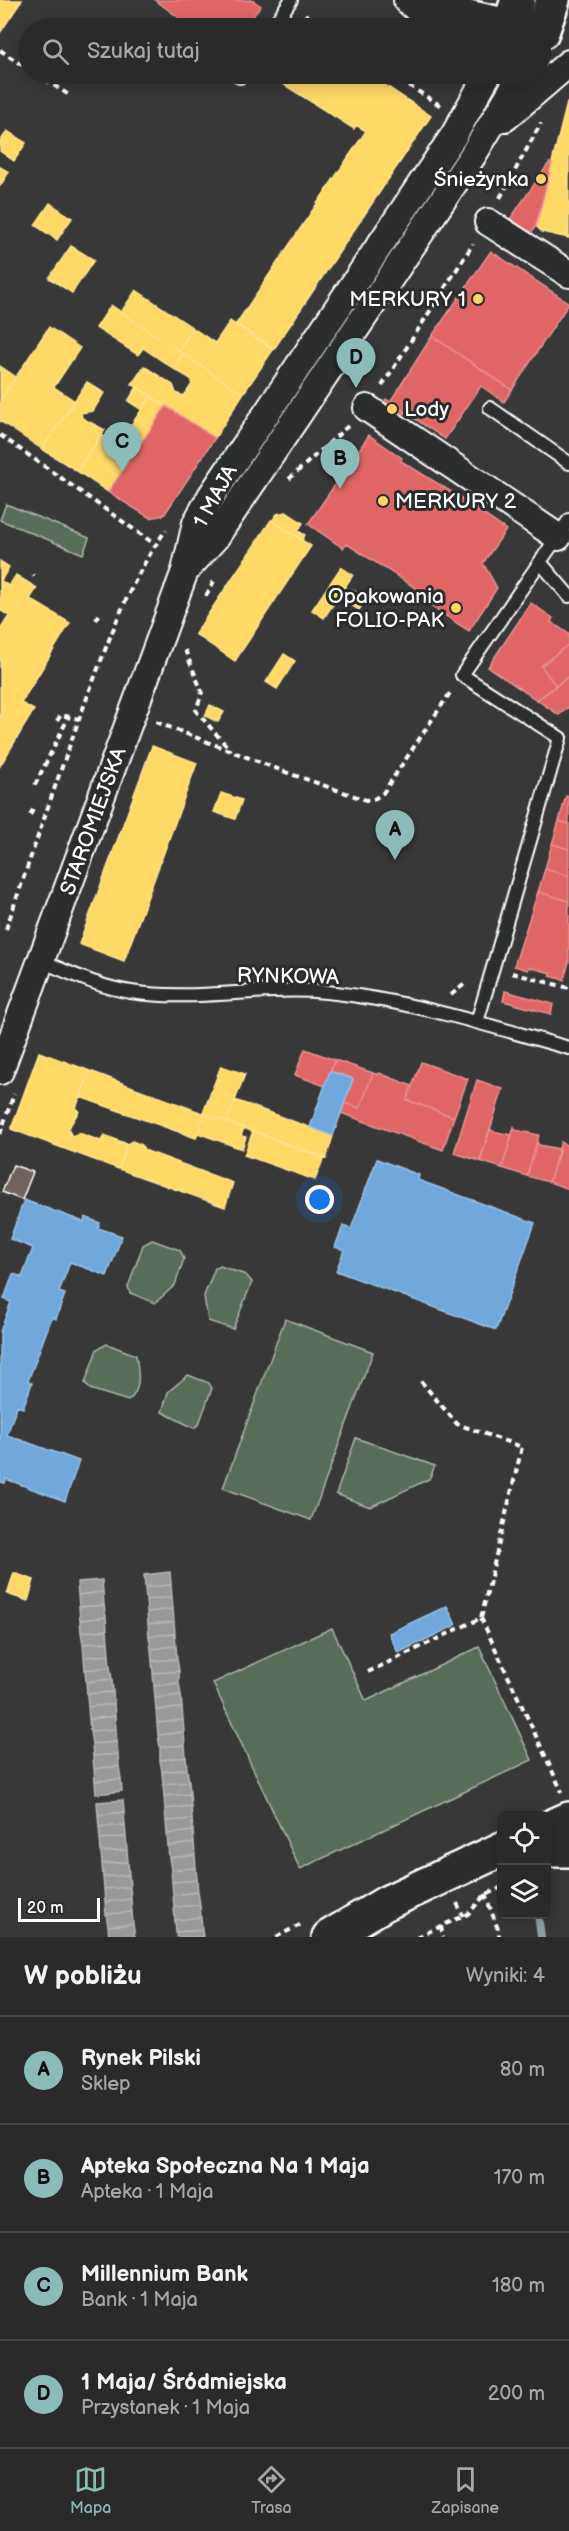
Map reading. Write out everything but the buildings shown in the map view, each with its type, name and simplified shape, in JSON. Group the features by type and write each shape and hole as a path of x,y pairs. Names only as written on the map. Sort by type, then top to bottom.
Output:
{"street":[{"path":"407,0 427,18"},
{"path":"423,0 475,18"},
{"path":"538,18 552,0"},
{"name":"1 MAJA","path":"551,79 569,63"},
{"path":"470,109 471,84"},
{"name":"1 MAJA","path":"185,572 196,523 212,496 470,109 483,84"},
{"name":"1 MAJA","path":"185,572 215,538 485,136 516,84"},
{"name":"1 MAJA","path":"485,136 545,84"},
{"path":"488,222 569,274"},
{"path":"368,408 563,529"},
{"name":"STAROMIEJSKA","path":"0,1071 185,572"},
{"path":"551,1824 567,1809"},
{"path":"551,1850 569,1850"},
{"path":"329,1937 386,1903 497,1852"},
{"path":"354,1937 492,1884"}],"lane":[{"path":"279,18 291,0"},
{"path":"490,408 569,463"},
{"path":"477,1022 560,738 462,675 563,529"},
{"path":"540,562 569,596"},
{"name":"RYNKOWA","path":"41,961 89,981 132,992 209,994 325,992 477,1022 569,1048"}],"path":[{"path":"0,50 18,62"},
{"path":"52,84 69,95"},
{"path":"285,483 368,408 488,222 547,113"},
{"path":"0,435 156,545"},
{"path":"201,606 219,571"},
{"path":"96,620 101,612"},
{"path":"179,657 183,646 202,692 196,711 232,752"},
{"path":"155,722 355,797 374,799 383,793 462,675"},
{"path":"151,733 159,711"},
{"path":"57,721 61,715 79,719"},
{"path":"35,785 69,716"},
{"path":"30,815 34,808"},
{"path":"443,995 463,988 473,963 569,988"},
{"path":"419,1379 457,1424 522,1447 481,1618 567,1809"},
{"path":"369,1672 481,1618"},
{"path":"417,1937 468,1914 492,1884"},
{"path":"492,1884 499,1937"},
{"path":"441,1926 443,1937"}],"green space":[{"path":"6,504 89,538 83,554 0,520"},
{"path":"152,1240 180,1250 184,1259 175,1285 155,1303 130,1293 128,1287 143,1245"},
{"path":"220,1266 246,1275 252,1282 233,1329 208,1321 204,1296 215,1268"},
{"path":"285,1319 373,1352 311,1520 223,1488"},
{"path":"107,1344 136,1355 138,1386 128,1401 90,1389 85,1383 97,1349"},
{"path":"188,1375 209,1383 212,1388 199,1424 194,1428 162,1412 168,1392"},
{"path":"356,1438 435,1466 429,1479 370,1507 336,1494"},
{"path":"332,1628 366,1701 479,1647 532,1760 300,1869 213,1683"}],"waterway":[{"path":"539,1919 541,1937"}],"place":[{"name":"Śnieżynka","path":"541,179"},
{"name":"MERKURY 1","path":"478,299"},
{"name":"1 Maja/ Śródmiejska","path":"356,388"},
{"name":"Lody","path":"392,409"},
{"name":"Millennium Bank","path":"122,472"},
{"name":"Apteka Społeczna Na 1 Maja","path":"340,489"},
{"name":"MERKURY 2","path":"383,501"},
{"name":"Opakowania FOLIO-PAK","path":"456,608"},
{"name":"Rynek Pilski","path":"395,860"}]}
